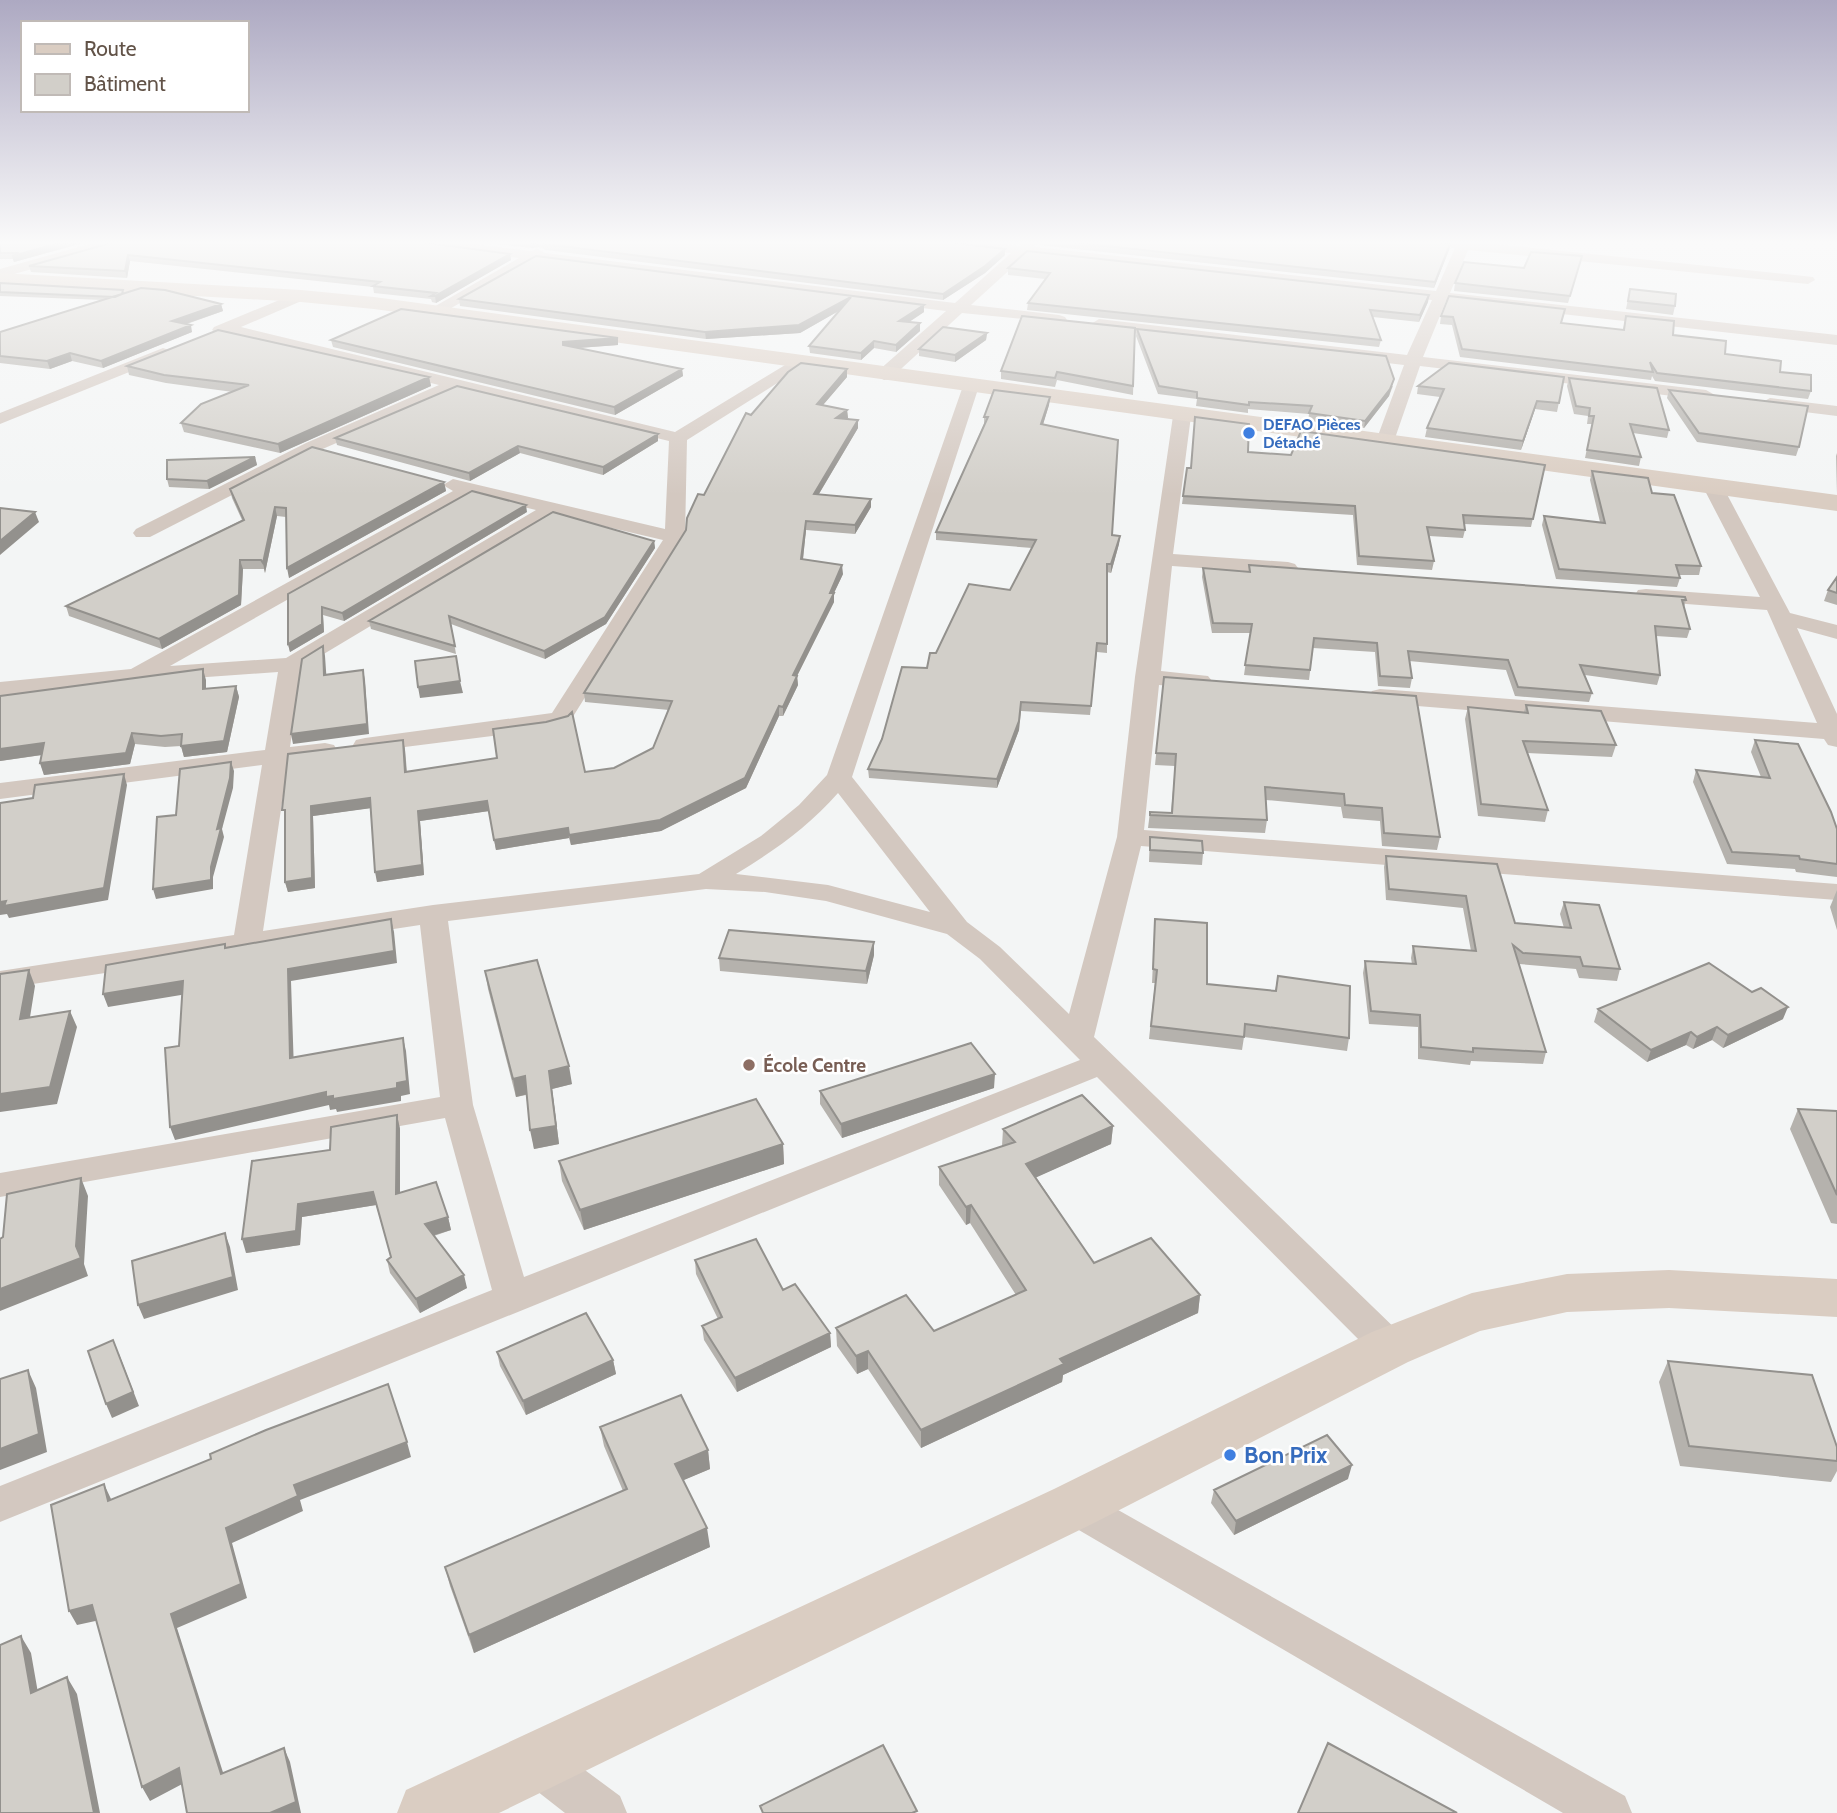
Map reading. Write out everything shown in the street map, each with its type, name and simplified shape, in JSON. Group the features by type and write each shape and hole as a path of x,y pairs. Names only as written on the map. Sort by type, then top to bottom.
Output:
{"street":[{"path":"200,338 231,326"},
{"path":"539,326 1837,503"},
{"path":"884,374 941,326"},
{"path":"1110,326 1728,397"},
{"path":"1385,440 1428,326"},
{"path":"1710,326 1837,340"},
{"path":"225,328 678,438 801,363"},
{"path":"0,419 175,348"},
{"path":"143,533 312,447 456,384"},
{"path":"706,881 770,842 808,811 839,777 971,386"},
{"path":"1755,401 1837,411"},
{"path":"1090,1051 1130,837 1161,559 1182,415"},
{"path":"0,791 547,722 561,718 675,537 678,438"},
{"path":"312,447 338,454"},
{"path":"430,479 675,537"},
{"path":"1353,694 1835,736 1777,611 1712,485"},
{"path":"136,675 470,489"},
{"path":"0,689 136,675 291,664 556,507"},
{"path":"1161,559 1315,570"},
{"path":"1621,593 1777,611 1837,632"},
{"path":"247,941 291,664"},
{"path":"1147,677 1229,684"},
{"path":"839,777 957,928 990,953 1390,1347"},
{"path":"1130,837 1837,892"},
{"path":"0,980 433,914 706,881 765,884 828,893 957,928"},
{"path":"433,914 457,1105 512,1297"},
{"path":"0,1504 512,1297 1090,1051"},
{"path":"0,1185 457,1105"},
{"path":"429,1813 1074,1506 1390,1347 1472,1313 1567,1293 1670,1289 1837,1298"},
{"path":"1074,1506 1608,1813"},
{"path":"535,1761 603,1813"}],"building":[{"path":"20,326 189,326 101,361 70,353 47,361 0,356 0,332"},
{"path":"364,326 525,326 618,338 563,342 563,345 682,369 614,407 331,340"},
{"path":"657,326 791,326 705,332"},
{"path":"826,326 917,326 896,345 874,341 861,353 809,346"},
{"path":"1018,326 1135,328 1133,386 1057,372 1055,378 1001,371"},
{"path":"1244,326 1376,326 1381,340"},
{"path":"1455,326 1584,326 1624,330 1625,326 1674,326 1673,335 1726,341 1725,354 1781,361 1780,372 1811,375 1811,391 1657,373 1650,362 1653,372 1462,349"},
{"path":"943,327 987,333 955,355 919,349"},
{"path":"1137,329 1386,356 1394,379 1390,389 1365,421 1309,413 1312,406 1249,402 1249,405 1197,398 1197,392 1159,386"},
{"path":"218,330 429,377 278,444 181,423 201,404 249,385 164,375 127,366"},
{"path":"801,363 847,369 817,404 847,410 836,418 858,420 814,494 871,499 855,525 806,521 801,559 842,565 830,593 834,593 793,675 797,676 783,707 779,706 745,778 660,820 569,835 568,828 494,840 487,801 418,811 422,865 375,872 370,798 311,806 312,878 285,882 285,810 282,810 288,754 403,740 405,772 497,758 493,729 546,722 568,716 572,712 585,772 614,768 653,748 672,701 584,693 686,530 687,518 698,494 704,495 746,413 751,415 788,372"},
{"path":"1449,363 1564,377 1559,403 1537,401 1523,441 1427,428 1444,389 1418,386"},
{"path":"1569,378 1657,388 1669,430 1630,424 1641,457 1587,450 1594,416 1589,416 1590,408 1576,406"},
{"path":"457,386 658,434 603,467 518,446 469,473 335,438"},
{"path":"994,390 1050,397 1041,424 1118,440 1112,535 1120,536 1111,564 1107,564 1107,644 1097,643 1091,706 1021,702 1019,721 997,779 868,769 882,739 902,667 927,668 930,653 936,653 969,584 1010,590 1036,540 936,532 988,417 984,417"},
{"path":"1669,390 1808,406 1799,447 1699,433"},
{"path":"1195,417 1249,424 1248,452 1291,455 1301,431 1545,465 1533,519 1463,515 1465,530 1427,527 1434,561 1359,556 1355,506 1183,496 1187,468 1191,468"},
{"path":"312,447 444,482 287,568 286,508 275,507 263,563 261,560 240,560 239,595 159,639 66,606 244,520 230,489"},
{"path":"255,457 207,481 167,479 167,460"},
{"path":"1592,471 1648,478 1652,493 1674,495 1701,566 1676,565 1680,578 1559,569 1544,516 1605,523"},
{"path":"472,491 526,505 342,613 322,607 322,624 288,644 288,594"},
{"path":"0,508 35,512 0,541"},
{"path":"553,512 654,541 605,617 544,651 449,616 455,646 369,621"},
{"path":"1249,565 1685,597 1686,600 1682,600 1690,629 1655,626 1660,675 1580,665 1592,693 1518,687 1508,660 1408,651 1412,678 1380,676 1377,643 1314,638 1310,670 1245,665 1252,624 1213,623 1203,568 1250,572"},
{"path":"1837,577 1837,593 1828,590"},
{"path":"323,646 324,675 363,670 367,724 291,734 302,659"},
{"path":"456,656 460,681 418,687 415,661"},
{"path":"203,669 203,689 236,686 224,741 181,746 182,734 161,736 132,733 126,753 40,763 44,743 0,749 0,696"},
{"path":"1164,677 1416,696 1440,837 1384,833 1382,808 1345,805 1344,794 1265,787 1267,820 1150,815 1150,812 1172,813 1176,754 1156,753"},
{"path":"1526,705 1601,711 1616,745 1523,741 1548,810 1481,804 1468,707 1528,713"},
{"path":"1755,740 1798,744 1837,829 1837,864 1800,859 1799,856 1732,852 1696,770 1770,778"},
{"path":"231,762 230,778 217,829 221,828 211,867 211,880 153,889 157,817 176,815 180,769"},
{"path":"124,774 104,888 4,906 6,901 0,902 0,803 33,798 35,785"},
{"path":"1150,837 1202,841 1203,853 1150,850"},
{"path":"1386,856 1497,864 1515,923 1571,928 1564,902 1599,905 1620,969 1583,966 1580,957 1523,953 1513,945 1546,1052 1473,1048 1473,1052 1421,1047 1420,1015 1371,1011 1365,961 1416,964 1413,946 1476,951 1466,896 1389,889"},
{"path":"391,919 394,951 288,969 290,1058 403,1038 407,1081 397,1083 397,1088 333,1099 333,1096 326,1097 326,1092 170,1127 165,1048 179,1046 183,981 103,994 106,965 225,944 225,948"},
{"path":"1155,919 1207,923 1207,984 1276,991 1278,976 1350,986 1349,1038 1245,1024 1244,1037 1151,1026 1157,970 1153,969"},
{"path":"729,930 874,942 866,971 719,958"},
{"path":"537,960 569,1066 549,1071 556,1126 530,1130 525,1076 513,1079 485,971"},
{"path":"1709,963 1752,992 1761,988 1788,1007 1728,1035 1717,1027 1697,1037 1691,1032 1651,1050 1598,1009"},
{"path":"29,970 20,1019 70,1011 50,1087 0,1094 0,974"},
{"path":"971,1043 995,1074 841,1124 820,1091"},
{"path":"1082,1095 1113,1126 1026,1164 1094,1263 1151,1238 1200,1295 1060,1359 1064,1364 921,1430 868,1351 856,1356 836,1328 906,1295 934,1331 1026,1290 971,1205 966,1207 939,1167 1015,1142 1003,1129"},
{"path":"756,1099 783,1144 580,1210 559,1161"},
{"path":"1798,1109 1837,1111 1837,1195"},
{"path":"397,1115 396,1194 436,1182 448,1217 425,1224 464,1275 416,1299 387,1260 391,1257 373,1192 298,1204 296,1231 242,1239 252,1161 330,1150 331,1127"},
{"path":"81,1178 76,1246 81,1258 0,1289 0,1239 3,1237 7,1194"},
{"path":"225,1233 233,1277 138,1305 132,1261"},
{"path":"756,1239 783,1290 795,1284 830,1333 735,1378 702,1326 722,1317 695,1260"},
{"path":"586,1313 613,1360 523,1401 497,1352"},
{"path":"113,1340 133,1392 106,1404 88,1351"},
{"path":"1668,1361 1812,1375 1837,1447 1837,1461 1689,1446"},
{"path":"28,1370 39,1434 0,1449 0,1379"},
{"path":"388,1384 407,1442 294,1485 298,1496 226,1528 241,1584 171,1614 221,1774 284,1748 296,1802 270,1813 187,1813 179,1768 142,1787 92,1605 69,1611 51,1505 104,1484 108,1501 211,1459 210,1454 266,1430"},
{"path":"681,1395 708,1450 675,1464 707,1528 469,1635 445,1567 627,1489 600,1427"},
{"path":"1327,1435 1352,1465 1236,1521 1214,1490"},
{"path":"21,1636 31,1693 67,1677 94,1813 0,1813 0,1645"},
{"path":"1328,1743 1457,1813 1298,1813"},
{"path":"883,1745 917,1811 763,1813 760,1806"}],"place":[{"name":"DEFAO Pièces Détaché","path":"1249,433"},
{"name":"École Centre","path":"749,1065"},
{"name":"Bon Prix","path":"1230,1455"}]}
